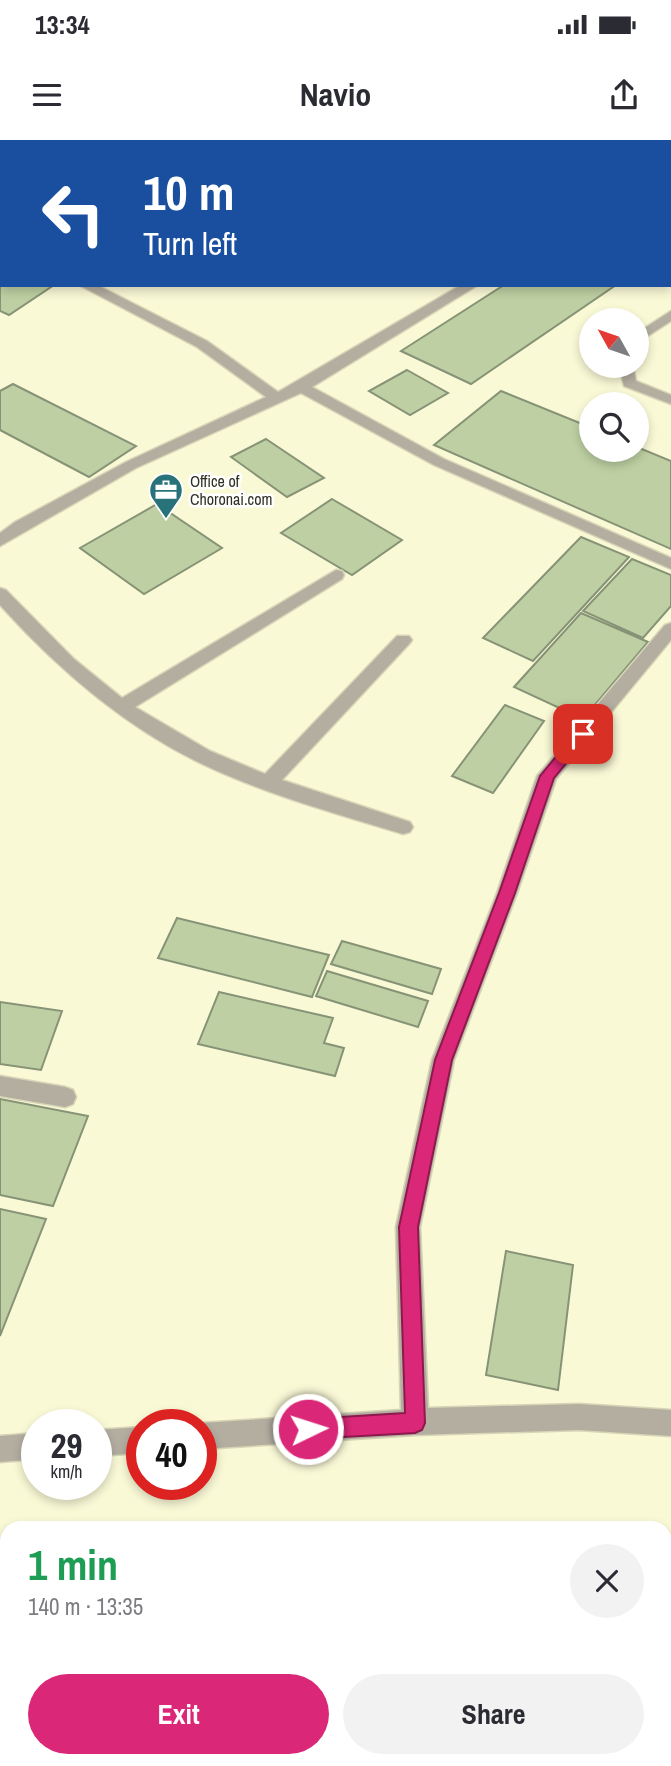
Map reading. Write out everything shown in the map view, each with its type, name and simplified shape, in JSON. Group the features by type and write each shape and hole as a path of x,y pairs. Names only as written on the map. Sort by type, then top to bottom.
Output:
{"street":[{"path":"90,287 202,344 277,398"},
{"path":"0,541 21,526 131,465 301,387 468,287"},
{"path":"649,331 671,315"},
{"path":"628,378 629,383 671,400"},
{"path":"301,387 439,462 671,564"},
{"path":"122,707 336,575"},
{"path":"0,594 70,663 122,707 201,755 268,783 403,827"},
{"path":"415,1423 408,1227 443,1060 507,893 547,776 671,628"},
{"path":"268,783 403,640"},
{"path":"0,1086 65,1097"},
{"path":"217,1435 415,1423 579,1417 671,1423"},
{"path":"0,1449 21,1447"}],"building":[{"path":"0,287 51,287 9,315 0,311"},
{"path":"501,287 613,287 579,308 471,384 401,351"},
{"path":"407,370 448,393 410,415 369,391"},
{"path":"13,384 136,446 89,477 0,430 0,391"},
{"path":"501,391 579,423 579,462 649,462 649,452 671,461 671,549 434,445"},
{"path":"266,439 324,478 287,497 231,457"},
{"path":"332,499 402,540 352,575 281,533"},
{"path":"157,504 222,548 144,594 80,548"},
{"path":"581,537 629,557 533,661 483,638"},
{"path":"632,559 671,575 671,606 643,638 583,611"},
{"path":"581,613 648,642 583,719 514,687"},
{"path":"505,705 544,721 493,793 452,776"},
{"path":"177,918 329,955 312,997 158,958"},
{"path":"342,941 441,969 432,994 331,964"},
{"path":"327,971 428,1001 418,1027 316,996"},
{"path":"219,992 333,1018 324,1043 344,1048 335,1076 198,1044"},
{"path":"0,1002 62,1011 41,1070 0,1064"},
{"path":"0,1099 88,1116 53,1206 0,1195"},
{"path":"0,1209 46,1219 0,1336"},
{"path":"506,1251 573,1265 558,1390 486,1375"}],"place":[{"name":"Office of Choronai.com","path":"166,520"}],"route":[{"path":"308,1429 415,1423 408,1227 443,1060 507,893 547,776 583,734"}]}
